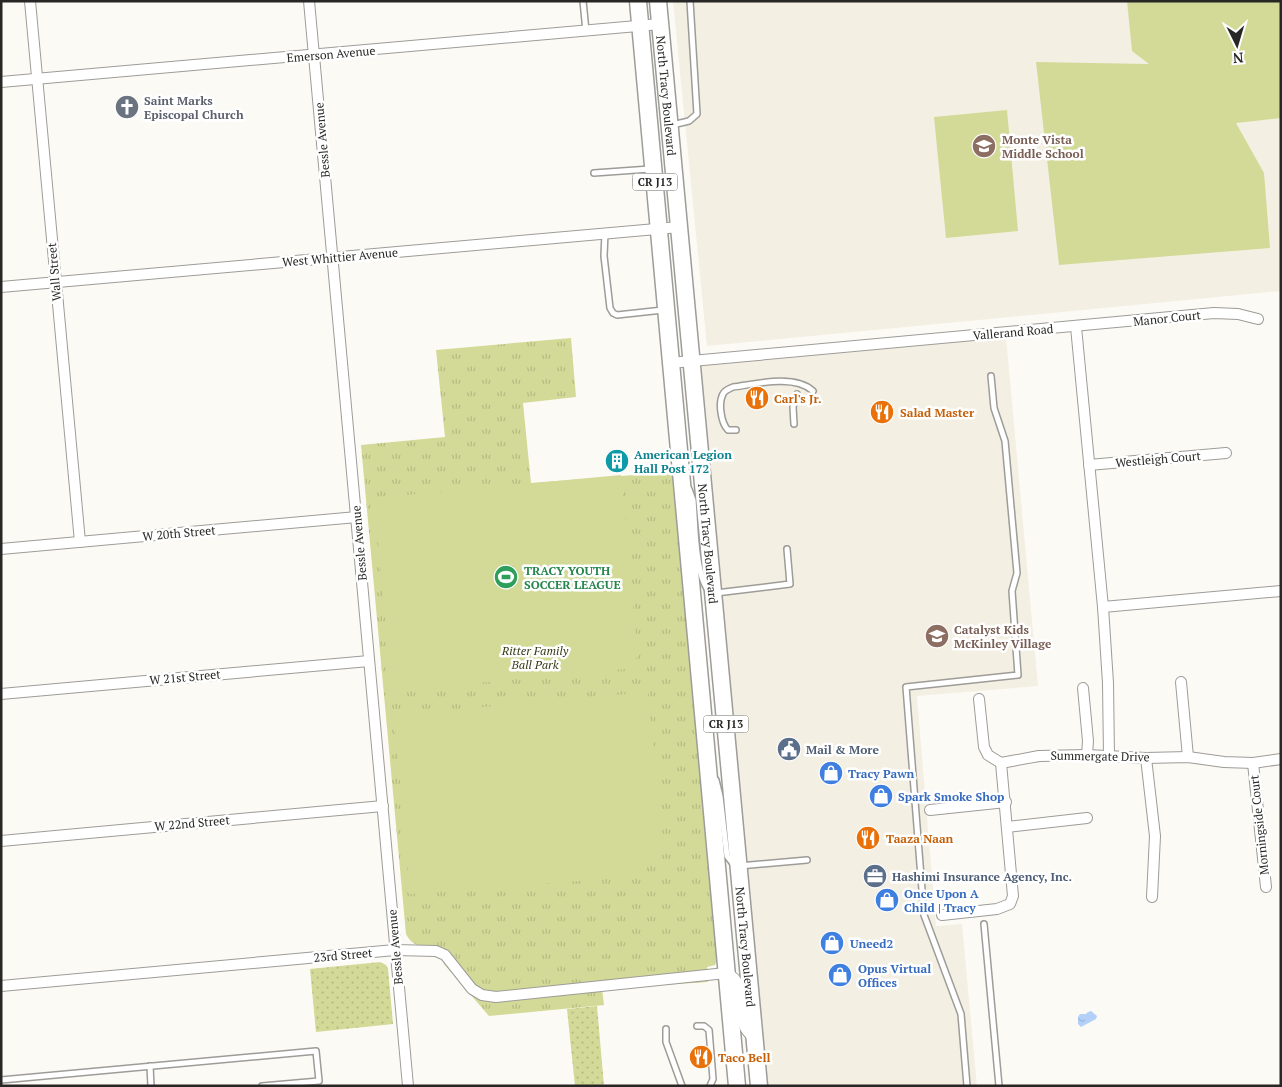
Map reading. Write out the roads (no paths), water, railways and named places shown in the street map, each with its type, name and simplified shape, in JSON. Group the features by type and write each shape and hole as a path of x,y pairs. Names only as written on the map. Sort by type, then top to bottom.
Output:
{"main road":[{"name":"North Tracy Boulevard","path":"638,1 737,1086"},
{"name":"North Tracy Boulevard","path":"658,1 759,1086"}],"street":[{"name":"Wall Street","path":"30,1 80,542"},
{"name":"Bessle Avenue","path":"309,1 408,1086"},
{"name":"Emerson Avenue","path":"1,82 660,24"},
{"name":"West Whittier Avenue","path":"1,287 679,227"},
{"name":"Manor Court","path":"1076,327 1214,313 1238,314 1258,319"},
{"name":"Vallerand Road","path":"670,363 1076,327"},
{"path":"1076,327 1103,607 1108,683 1109,756"},
{"name":"Westleigh Court","path":"1089,465 1226,453"},
{"name":"W 20th Street","path":"1,549 357,517"},
{"path":"1103,607 1281,591"},
{"name":"W 21st Street","path":"1,694 369,661"},
{"path":"1181,682 1188,757"},
{"path":"1083,688 1088,742 1087,755"},
{"path":"942,915 997,909 1010,904 1013,896 1001,763 988,755 984,748 979,699"},
{"name":"Summergate Drive","path":"1001,763 1039,756 1087,755 1146,758 1188,757 1224,762 1253,763 1281,759"},
{"path":"1146,758 1155,836 1152,897"},
{"name":"Morningside Court","path":"1253,763 1266,887"},
{"path":"930,810 1006,802"},
{"name":"W 22nd Street","path":"1,840 383,806"},
{"path":"1007,827 1087,818"},
{"name":"23rd Street","path":"1,986 395,950 436,952 445,955 472,989 482,995 496,997 726,973"},
{"path":"726,973 731,975 739,985 744,1024 755,1040"}],"lane":[{"path":"583,1 586,31"},
{"path":"669,126 689,121 697,114 690,1"},
{"path":"594,173 653,168"},
{"path":"606,233 604,256 610,308 613,313 617,315 666,310"},
{"path":"967,1086 961,1014 924,916 906,687 1018,675 1012,591 1017,573 1006,441 994,408 991,376"},
{"path":"736,430 728,430 723,424 721,402 722,395 726,390 733,387 790,382 800,383 812,391"},
{"path":"794,424 793,406 797,394"},
{"path":"680,471 693,500 702,579 708,590 714,593 790,584 787,549"},
{"path":"707,757 720,796 727,856 734,865 807,860"},
{"path":"984,924 999,1086"},
{"path":"697,1026 704,1026 709,1030 713,1079 710,1086"},
{"path":"666,1029 666,1042 682,1086"},
{"path":"1,1080 316,1051 319,1081 262,1086"},
{"path":"150,1066 151,1086"}],"water":[{"path":"1091,1011 1097,1016 1096,1019 1081,1027 1078,1024 1078,1017 1080,1014 1086,1014"}],"place":[{"name":"Saint Marks Episcopal Church","path":"127,107"},
{"name":"Monte Vista Middle School","path":"984,146"},
{"name":"Carl's Jr.","path":"757,398"},
{"name":"Salad Master","path":"882,412"},
{"name":"American Legion Hall Post 172","path":"617,461"},
{"name":"TRACY YOUTH SOCCER LEAGUE","path":"506,577"},
{"name":"Catalyst Kids McKinley Village","path":"937,636"},
{"name":"Mail & More","path":"789,749"},
{"name":"Tracy Pawn","path":"831,773"},
{"name":"Spark Smoke Shop","path":"881,796"},
{"name":"Taaza Naan","path":"868,838"},
{"name":"Hashimi Insurance Agency, Inc.","path":"875,876"},
{"name":"Once Upon A Child | Tracy","path":"887,900"},
{"name":"Uneed2","path":"832,943"},
{"name":"Opus Virtual Offices","path":"840,975"},
{"name":"Taco Bell","path":"701,1057"}],"park label":[{"name":"Ritter Family Ball Park","path":"535,657"}]}
